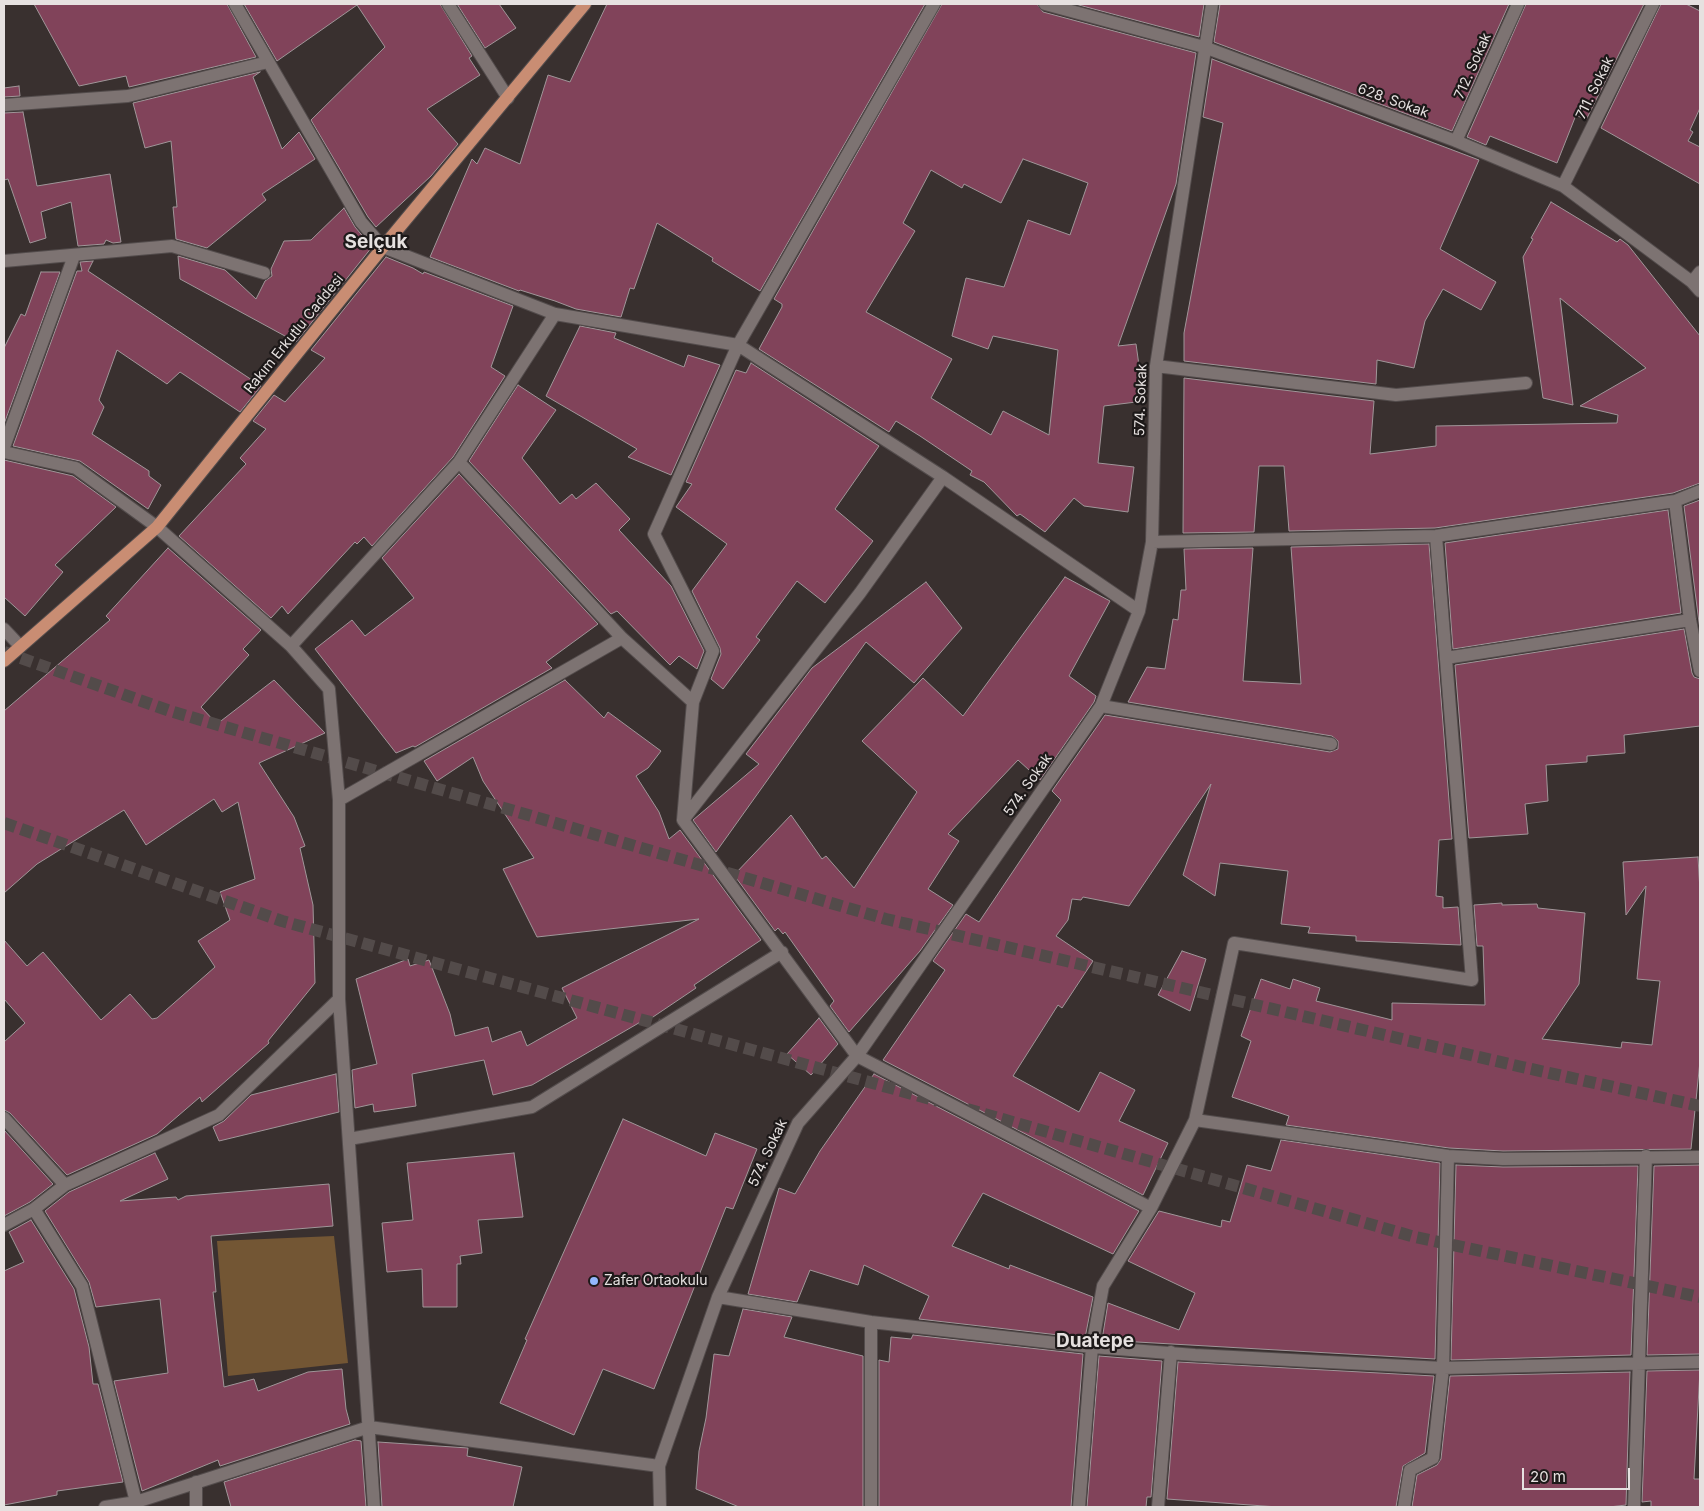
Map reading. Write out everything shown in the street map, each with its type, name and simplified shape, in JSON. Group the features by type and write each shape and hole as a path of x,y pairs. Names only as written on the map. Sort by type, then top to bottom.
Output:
{"main road":[{"name":"Rakım Erkutlu Caddesi","path":"4,661 157,527 383,247 585,4"}],"street":[{"path":"235,4 361,222 383,247 555,314 738,345 943,477 1139,611"},
{"path":"448,4 508,98"},
{"path":"934,4 738,345 654,534 712,651 693,702 683,820 857,1056 1151,1208"},
{"name":"628. Sokak","path":"1044,4 1204,47 1456,141 1563,186 1696,287"},
{"name":"574. Sokak","path":"660,1507 659,1466 718,1297 798,1123 857,1056 1101,706 1139,611 1152,542 1156,366 1212,4"},
{"name":"712. Sokak","path":"1456,141 1518,4"},
{"name":"711. Sokak","path":"1563,186 1653,4"},
{"path":"4,105 128,96 268,62"},
{"path":"4,261 172,246 264,273"},
{"path":"4,447 74,256"},
{"path":"1696,287 1700,272"},
{"path":"291,646 459,462 555,314"},
{"path":"1156,366 1396,394 1526,383"},
{"path":"4,452 76,468 157,527 291,646 329,689 339,800 339,999 374,1507"},
{"path":"459,462 622,638 693,702"},
{"path":"683,820 860,593 943,477"},
{"path":"1152,542 1436,536 1675,501 1700,491"},
{"path":"1675,501 1690,620 1700,671"},
{"path":"1079,1507 1092,1347 1103,1286 1151,1208 1195,1120 1234,943 1472,980 1436,536"},
{"path":"1446,658 1690,620"},
{"path":"4,629 20,646"},
{"path":"339,800 622,638"},
{"path":"1101,706 1331,744"},
{"path":"349,1139 532,1107 782,952"},
{"path":"4,1225 34,1209 65,1185 219,1115 339,999"},
{"path":"4,1118 65,1185"},
{"path":"1195,1120 1448,1156 1503,1159 1646,1156 1700,1157"},
{"path":"1404,1507 1410,1470 1433,1458 1443,1368 1448,1156"},
{"path":"1634,1507 1641,1362 1646,1156"},
{"path":"34,1209 82,1286 136,1502"},
{"path":"718,1297 871,1322 1092,1347 1443,1368 1700,1362"},
{"path":"870,1507 871,1322"},
{"path":"1158,1507 1171,1352"},
{"path":"105,1507 136,1502 369,1427 659,1466"},
{"path":"196,1482 196,1507"}],"shaded area":[{"path":"334,1236 348,1363 228,1376 217,1241"}],"building":[{"path":"34,4 227,4 256,57 129,87 126,76 79,86"},
{"path":"244,4 440,4 472,56 469,58 480,75 427,109 458,144 431,176 376,227 368,217 311,120 385,47 357,5 277,61"},
{"path":"457,4 499,4 516,28 485,48"},
{"path":"607,4 925,4 760,291 712,261 713,258 657,223 634,289 630,288 621,317 576,309 519,291 430,257 472,159 477,164 485,148 520,164 548,75 570,82"},
{"path":"942,4 1037,4 1043,12 1196,53 1176,184 1118,346 1136,344 1144,401 1104,406 1098,463 1134,467 1128,512 1084,506 1074,498 1045,532 1020,514 1017,516 984,482 970,475 972,471 920,436 896,421 889,432 759,349 782,307 782,304 774,299","holes":["1023,159 1088,183 1070,235 1028,220 1004,287 966,278 952,336 988,349 993,336 1058,350 1049,435 1003,411 991,435 931,398 952,359 866,312 915,231 903,223 931,170 962,188 964,184 1001,203"]},
{"path":"1075,4 1204,4 1199,37"},
{"path":"1220,4 1509,4 1452,131 1214,42"},
{"path":"1526,4 1644,4 1586,120 1576,115 1557,163 1490,136 1486,145 1467,137"},
{"path":"1661,4 1686,4 1700,11 1700,108 1690,130 1693,132 1688,141 1700,147 1700,184 1601,128"},
{"path":"1212,59 1479,160 1440,249 1496,282 1481,310 1443,289 1425,321 1414,368 1377,360 1376,384 1184,361 1184,333 1223,123 1203,117"},
{"path":"260,72 253,77 282,149 299,132 315,159 262,194 266,200 207,248 176,239 173,207 177,207 171,141 145,148 133,103"},
{"path":"19,86 20,96 4,97 4,88"},
{"path":"23,112 37,186 110,174 121,242 113,243 106,240 104,244 78,246 71,202 41,212 46,238 30,243 8,179 4,180 4,113"},
{"path":"1551,202 1617,242 1620,239 1628,245 1700,336 1700,483 1673,493 1435,528 1289,531 1284,466 1259,466 1254,532 1183,533 1184,378 1374,401 1370,454 1436,446 1436,426 1617,423 1618,415 1580,406 1646,368 1560,298 1573,405 1543,398 1523,257"},
{"path":"344,208 355,227 372,247 296,342 180,279 178,256 225,270 256,299 265,281 272,276 271,269 284,241 311,240"},
{"path":"386,257 423,274 424,272 513,306 491,367 505,376 453,457 372,546 364,537 357,544 355,542 288,614 282,606 271,618 179,536 246,464 240,458 266,429 253,421 274,395 285,402 325,358 311,350"},
{"path":"93,261 88,271 261,386 240,412 180,372 167,384 117,350 99,400 104,407 92,434 149,471 149,476 161,485 148,509 80,461 13,446 77,271 82,271 80,262"},
{"path":"41,272 60,272 4,424 4,348 21,314 25,316"},
{"path":"580,326 616,333 614,338 684,367 688,355 720,365 671,475 628,457 637,449 546,396"},
{"path":"751,363 879,446 835,509 873,541 825,603 797,581 756,637 760,640 723,689 711,679 721,654 720,648 692,591 727,544 676,507 692,484 686,482 736,370 746,373"},
{"path":"518,385 556,410 522,458 560,504 572,494 576,499 596,483 630,519 619,530 671,586 704,651 697,669 679,656 670,665 617,611 611,614 469,461"},
{"path":"4,460 73,476 116,507 55,565 63,572 25,616 4,597"},
{"path":"459,474 598,624 546,662 552,668 415,747 413,746 396,753 315,649 352,620 365,636 414,598 382,558"},
{"path":"1700,500 1700,630 1684,506"},
{"path":"1668,510 1681,613 1453,649 1445,543"},
{"path":"1429,544 1452,839 1439,840 1436,896 1443,897 1443,908 1458,907 1461,945 1356,941 1356,936 1308,933 1310,927 1281,924 1288,871 1220,863 1215,896 1183,875 1211,784 1129,906 1083,897 1081,900 1072,899 1068,920 1056,936 1093,961 1062,1008 1058,1005 1013,1076 1079,1112 1100,1072 1135,1090 1119,1121 1168,1143 1143,1195 883,1060 945,970 933,961 966,914 979,922 1061,800 1052,791 1105,715 1330,752 1338,749 1338,741 1332,736 1128,702 1147,667 1165,669 1173,619 1178,620 1181,590 1186,590 1184,549 1253,548 1243,681 1301,684 1291,547"},
{"path":"168,548 261,630 243,649 249,655 201,707 217,724 274,680 325,733 259,763 294,817 305,846 300,848 313,905 315,983 268,1041 269,1043 202,1102 200,1097 157,1134 67,1175 10,1113 4,1110 4,1042 25,1023 4,999 4,940 27,966 43,952 101,1020 130,994 152,1019 157,1018 215,967 198,941 230,920 220,892 255,879 238,802 222,812 214,799 146,845 124,810 37,864 4,893 4,711 110,620 106,616"},
{"path":"1065,577 1110,601 1069,676 1096,696 1094,702 1040,780 1018,760 948,834 959,841 928,889 953,905 920,951 849,1032 830,1006 834,1001 785,932 783,934 778,928 775,931 734,875 791,815 822,859 826,856 854,888 917,792 862,741 923,678 963,716"},
{"path":"926,582 962,628 914,683 866,642 716,852 693,820 759,764 746,754 812,668"},
{"path":"1684,629 1692,673 1694,677 1700,679 1700,726 1624,735 1625,753 1587,756 1587,762 1546,765 1548,801 1525,804 1528,834 1469,838 1455,665"},
{"path":"565,680 604,718 608,712 661,751 648,768 636,776 659,812 669,839 680,830 761,940 694,985 696,988 650,1019 649,1017 532,1085 493,1095 484,1060 412,1074 416,1106 374,1112 373,1104 355,1108 352,1070 377,1064 356,979 408,959 410,966 429,960 450,1014 455,1036 488,1027 492,1042 521,1031 527,1046 577,1018 562,988 699,919 537,937 503,869 534,858 483,781 473,757 437,781 424,761"},
{"path":"1698,857 1700,891 1700,1061 1691,1149 1503,1151 1449,1148 1286,1125 1289,1116 1232,1097 1251,1041 1241,1036 1261,979 1290,989 1293,979 1320,988 1316,1001 1392,1020 1392,1003 1485,1005 1483,946 1477,946 1474,905 1502,903 1502,905 1537,904 1538,908 1585,913 1579,984 1542,1039 1621,1048 1622,1042 1652,1045 1660,981 1637,979 1646,886 1626,915 1623,862"},
{"path":"1182,951 1206,959 1190,1011 1158,995"},
{"path":"819,1018 838,1044 811,1075 787,1054"},
{"path":"336,1074 339,1112 219,1141 213,1127 224,1121 251,1095"},
{"path":"874,1074 1139,1211 1113,1254 983,1193 952,1246 1009,1269 1010,1265 1093,1297 1085,1338 919,1319 929,1296 864,1265 858,1285 810,1270 797,1302 748,1294 779,1188 795,1194 820,1151"},
{"path":"623,1119 706,1156 715,1133 757,1149 733,1209 726,1207 654,1389 603,1369 574,1435 500,1403 527,1340 525,1339"},
{"path":"4,1130 53,1184 30,1202 4,1216"},
{"path":"1281,1140 1440,1163 1435,1359 1102,1340 1108,1303 1179,1330 1195,1293 1128,1261 1159,1211 1221,1227 1222,1220 1230,1222 1247,1165 1271,1171"},
{"path":"155,1153 168,1179 120,1201 176,1197 178,1200 186,1196 329,1184 333,1226 211,1236 216,1292 213,1292 224,1387 254,1379 258,1391 308,1372 342,1369 346,1409 350,1424 220,1466 218,1460 142,1491 114,1381 168,1373 160,1299 96,1307 89,1282 45,1211 69,1192"},
{"path":"514,1153 523,1217 478,1220 482,1253 460,1256 461,1264 457,1264 457,1307 423,1307 422,1269 387,1272 382,1223 413,1220 407,1163"},
{"path":"1456,1165 1503,1167 1638,1166 1631,1355 1451,1360"},
{"path":"1700,1165 1700,1354 1647,1355 1654,1166"},
{"path":"31,1220 74,1289 89,1347 93,1384 98,1384 123,1482 57,1491 57,1495 4,1505 4,1271 24,1262 9,1232"},
{"path":"743,1309 792,1317 784,1337 863,1356 863,1507 739,1507 696,1489 699,1451 706,1418 714,1354 729,1356"},
{"path":"913,1335 1083,1354 1071,1507 879,1507 879,1360 889,1362 891,1337 911,1339"},
{"path":"1099,1356 1162,1361 1151,1497 1147,1497 1146,1507 1087,1507"},
{"path":"1178,1362 1434,1376 1425,1453 1403,1466 1396,1507 1278,1507 1167,1499"},
{"path":"1700,1370 1694,1479 1700,1479 1700,1507 1651,1507 1651,1501 1642,1502 1647,1371"},
{"path":"1630,1372 1626,1505 1609,1507 1412,1507 1417,1475 1437,1465 1441,1459 1450,1376"},
{"path":"355,1440 361,1441 366,1507 231,1507 224,1482"},
{"path":"378,1442 468,1448 467,1456 522,1467 513,1507 382,1507"}],"tunnel":[{"path":"4,652 170,711 886,919 1522,1067 1700,1106"},
{"path":"4,823 282,921 938,1101"},
{"path":"967,1109 1415,1237 1700,1297"}],"place":[{"name":"Zafer Ortaokulu","path":"594,1281"}],"district":[{"name":"Selçuk","path":"376,242"},
{"name":"Duatepe","path":"1095,1341"}]}
